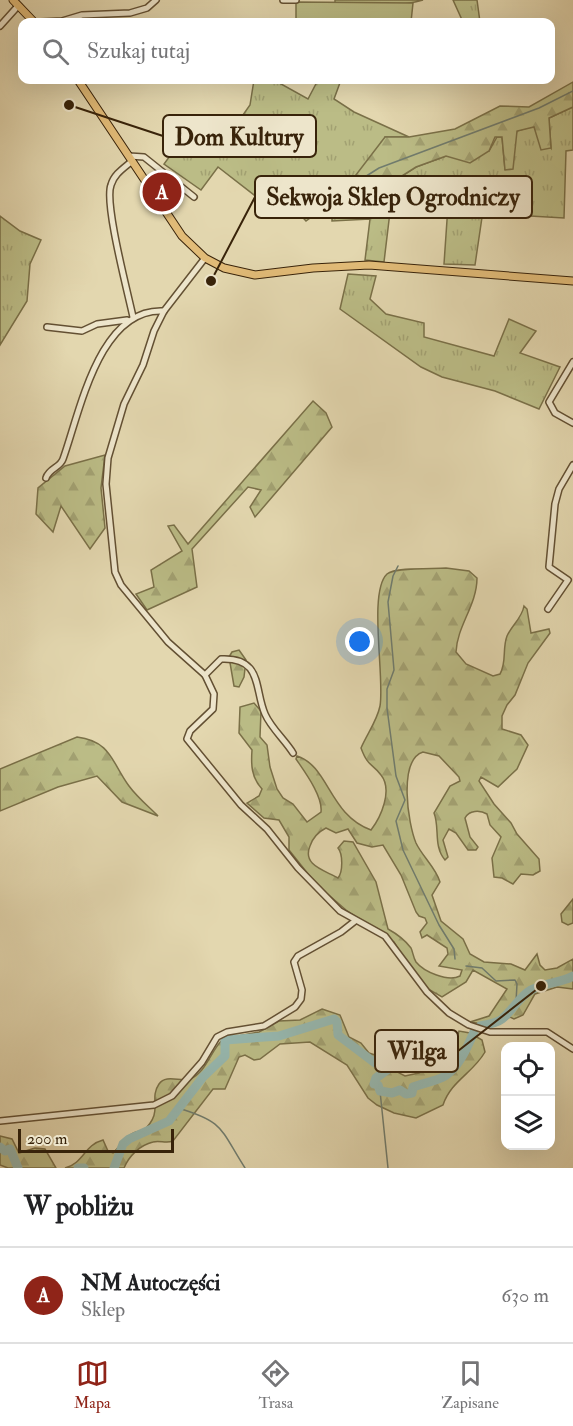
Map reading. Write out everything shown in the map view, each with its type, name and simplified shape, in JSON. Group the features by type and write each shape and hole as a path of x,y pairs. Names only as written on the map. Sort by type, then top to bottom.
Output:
{"main road":[{"path":"13,0 30,18"},
{"path":"81,84 182,236 205,258 224,268 255,275 313,268 369,265 573,281"}],"street":[{"path":"72,18 82,15 130,13 147,8 156,0"},
{"path":"283,0 296,0"},
{"path":"0,26 18,6"},
{"path":"46,478 51,469 62,461 93,371 130,319 114,232 110,187 115,176 131,159 144,157 194,197"},
{"path":"205,258 164,311 124,404 108,458 106,484 115,572 121,585 168,642 206,675 214,694 214,706 188,734 190,745 216,772 241,806 267,829 298,868 334,906 354,921 385,936 427,992 442,1008 481,1030 547,1032 573,1049"},
{"path":"47,327 82,331 98,324 130,319 152,311 164,311"},
{"path":"573,362 549,402 555,414 573,423"},
{"path":"548,609 568,580 549,567 555,504 559,489 573,465"},
{"path":"206,675 221,659 231,658 246,664 256,676 265,715 293,753"},
{"path":"0,1121 154,1105 172,1096 202,1062 217,1037 227,1032 264,1026 295,1007 301,999 302,990 294,962 298,956 341,932 354,921"}],"green space":[{"path":"335,0 423,0 380,5 335,4"},
{"path":"453,0 477,0 479,18 461,18"},
{"path":"296,2 413,3 411,18 296,18"},
{"path":"573,82 573,107 549,118 551,148 541,150 534,127 517,131 513,169 505,170 502,137 495,137 489,151 470,163 446,156 416,167 380,190 349,184 385,137 409,137 455,129 500,106 529,107"},
{"path":"253,84 281,84 308,99 316,84 340,84 334,99 354,112 409,137 385,137 380,190 416,167 446,156 489,151 497,137 502,137 505,170 517,131 534,126 551,148 549,118 573,107 573,150 566,151 564,218 513,215 512,200 485,197 475,265 444,264 449,191 416,193 390,212 384,262 365,260 370,219 332,221 332,202 306,221 293,207 281,216 218,167 201,190 164,164 183,138 176,132 184,118 224,142 250,105"},
{"path":"0,216 20,231 41,240 30,264 27,301 0,345"},
{"path":"348,274 376,276 370,299 386,314 424,323 424,337 494,356 509,319 536,331 520,353 560,367 539,409 495,391 442,377 421,367 340,309"},
{"path":"313,401 326,413 332,427 255,517 250,507 261,490 248,487 192,549 197,587 147,610 136,594 154,587 151,570 182,551 168,526 174,525 188,544"},
{"path":"105,455 101,488 105,528 90,549 61,506 53,532 36,514 38,488 65,466"},
{"path":"446,568 469,571 477,578 474,597 457,642 456,652 466,664 493,676 500,674 507,636 524,606 527,609 531,633 549,629 550,633 528,663 515,695 502,716 502,729 521,735 528,745 517,769 498,787 481,777 479,781 517,834 539,859 540,871 533,875 521,874 513,884 502,878 494,877 492,858 501,837 490,825 487,814 478,811 469,813 465,818 470,837 478,847 476,850 468,850 456,833 449,829 443,840 448,857 445,860 439,849 434,813 450,786 460,781 459,777 439,756 423,752 415,757 408,779 408,808 413,834 440,882 432,895 441,921 463,939 470,954 484,962 511,964 525,970 537,954 540,965 545,970 557,968 573,959 573,989 557,987 535,994 523,1015 514,1019 510,1017 495,1026 470,1022 489,1016 507,989 473,970 466,982 442,997 428,989 409,967 394,942 346,910 316,884 289,850 289,837 279,820 264,818 247,803 259,796 262,789 252,770 252,750 239,733 240,707 254,703 261,711 260,737 267,745 270,767 277,789 283,798 293,804 307,822 321,812 316,791 296,759 297,756 308,761 316,770 346,814 371,830 382,811 386,796 386,788 381,775 368,762 361,748 380,706 378,616 381,584 391,572 406,569","holes":["326,828 336,833 348,829 357,843 372,847 383,845 401,875 416,912 425,918 427,923 420,932 422,938 427,935 447,948 448,954 439,966 462,970 460,976 443,977 420,966 409,945 388,929 376,882 353,842 344,841 338,848 342,863 338,878 312,862 308,853 316,835"]},
{"path":"239,650 246,660 244,677 239,687 234,686 229,657 232,652"},
{"path":"77,737 88,739 104,748 132,790 158,816 122,802 97,776 58,787 0,811 0,769"},
{"path":"573,899 573,923 568,925 562,922 561,914"},
{"path":"322,1009 340,1015 349,1037 361,1043 369,1053 387,1059 399,1073 405,1076 419,1073 453,1053 459,1031 470,1033 482,1040 485,1052 451,1090 443,1105 416,1118 394,1113 377,1105 368,1098 347,1065 310,1042 280,1044 260,1059 254,1060 245,1055 239,1057 225,1089 213,1089 173,1141 148,1143 132,1155 124,1168 65,1168 76,1162 97,1142 103,1140 108,1151 113,1153 133,1133 143,1131 150,1124 155,1112 155,1095 159,1084 165,1079 186,1080 196,1076 223,1039 259,1032 279,1021 300,1020"},
{"path":"0,1136 12,1139 19,1153 35,1148 45,1149 56,1168 8,1168 0,1165"}],"waterway":[{"path":"341,192 379,168 539,108 573,91"},
{"path":"398,566 393,576 388,602 394,670 387,689 387,708 396,776 405,800 396,821 403,850 439,925 454,949 455,959"},
{"path":"466,966 482,968 496,981 515,980 517,984 516,1002"},
{"path":"480,1026 502,1019 531,990 573,976"},
{"path":"114,1168 123,1144 169,1121 203,1077 225,1056 225,1040 279,1036 334,1019 337,1022 338,1035 375,1063 384,1062 388,1065 387,1070 376,1078 374,1084 378,1085 380,1091 392,1093 400,1090 406,1094 412,1093 413,1087 438,1079 450,1072 463,1056 474,1032"},
{"path":"380,1091 388,1168"},
{"path":"178,1108 205,1118 220,1129 245,1168"},
{"path":"0,1147 5,1151 10,1149 18,1168"},
{"path":"78,1168 84,1168"}],"place":[{"name":"Dom Kultury","path":"69,105"},
{"name":"NM Autoczęści","path":"162,192"},
{"name":"Sekwoja Sklep Ogrodniczy","path":"211,281"},
{"name":"Wilga","path":"541,986"}]}
